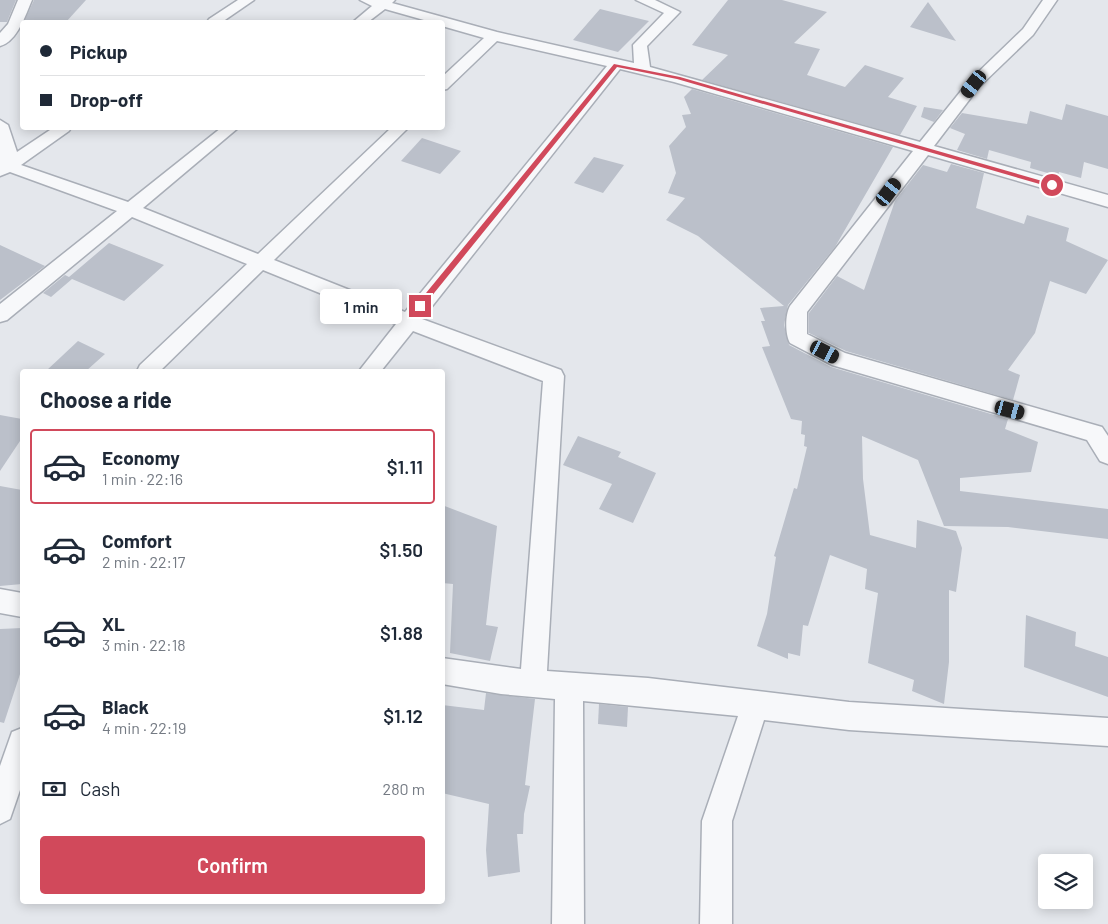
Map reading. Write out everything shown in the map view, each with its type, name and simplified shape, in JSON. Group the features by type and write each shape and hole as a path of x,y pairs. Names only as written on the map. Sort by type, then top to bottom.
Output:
{"street":[{"path":"0,42 14,25 25,0"},
{"path":"217,20 247,0"},
{"path":"367,0 385,2 443,20"},
{"path":"643,0 673,12 640,45 642,66 645,71"},
{"path":"1050,0 1028,32 974,84 798,310 796,338 839,359 1094,433 1108,454"},
{"path":"362,20 385,2"},
{"path":"445,21 494,36 678,78 1108,201"},
{"path":"445,83 494,36"},
{"path":"370,369 616,65"},
{"path":"0,125 9,148 3,166"},
{"path":"3,166 60,130"},
{"path":"0,315 228,130"},
{"path":"149,369 398,130"},
{"path":"3,166 129,209 408,321 554,376 533,683"},
{"path":"0,601 20,604"},
{"path":"445,672 501,681 648,692 849,716 1108,732"},
{"path":"568,924 569,686"},
{"path":"716,924 717,821 755,705"},
{"path":"0,809 20,748"}],"building":[{"path":"0,0 16,0 7,22 0,22"},
{"path":"34,0 86,0 68,20 25,20"},
{"path":"728,0 782,0 827,12 794,43 820,49 807,75 845,87 865,65 904,78 888,97 917,106 900,135 702,80 728,55 692,45"},
{"path":"928,2 956,41 910,27"},
{"path":"600,9 649,21 618,52 573,40"},
{"path":"692,89 893,147 835,247 788,305 784,325 789,345 831,367 1008,419 1005,429 1038,442 1031,472 960,478 960,491 1108,509 1108,539 1008,527 944,526 918,460 862,436 863,479 870,535 916,548 917,520 956,531 962,548 956,592 949,590 949,662 944,704 912,691 914,680 868,663 878,593 865,589 867,569 830,555 808,626 803,625 800,656 788,653 788,659 757,646 767,614 776,557 774,556 794,488 797,489 807,447 804,446 805,435 801,434 802,421 791,419 762,347 770,346 761,321 765,321 760,308 784,306 698,236 666,220 685,198 668,193 676,173 669,146 686,127 682,115 691,114 684,97"},
{"path":"1066,104 1108,116 1108,169 1084,162 1081,178 1059,172 1058,176 1030,168 1031,162 989,150 987,159 957,150 965,134 950,128 962,113 1027,124 1030,111 1062,120"},
{"path":"924,107 943,110 934,122 921,117"},
{"path":"422,138 461,151 440,174 401,161"},
{"path":"594,157 624,165 603,193 574,183"},
{"path":"951,164 984,173 976,208 1024,224 1027,215 1069,228 1066,241 1108,260 1086,294 1050,281 1035,333 1008,370 1020,375 1013,400 846,351 809,333 809,313 837,276 864,290 895,201 923,165 947,172"},
{"path":"109,243 164,265 124,301 72,279 51,297 43,293 65,275 69,277"},
{"path":"0,245 45,266 0,300"},
{"path":"78,341 105,354 88,369 48,369"},
{"path":"0,415 20,419 20,441 0,471"},
{"path":"578,436 621,452 618,457 656,473 633,523 599,509 612,484 563,465"},
{"path":"0,486 20,490 20,584 0,586"},
{"path":"445,506 497,526 486,625 498,627 490,661 450,653 453,584 445,583"},
{"path":"1026,615 1076,632 1075,646 1108,657 1108,697 1024,667"},
{"path":"20,628 20,674 4,723 0,722 0,629"},
{"path":"486,693 535,699 525,785 530,786 524,814 523,834 517,834 520,872 488,877 486,850 489,804 445,794 445,705 484,710"},
{"path":"599,704 628,707 627,727 598,724"}],"route":[{"path":"420,306 616,65 678,78 1052,185"}]}
